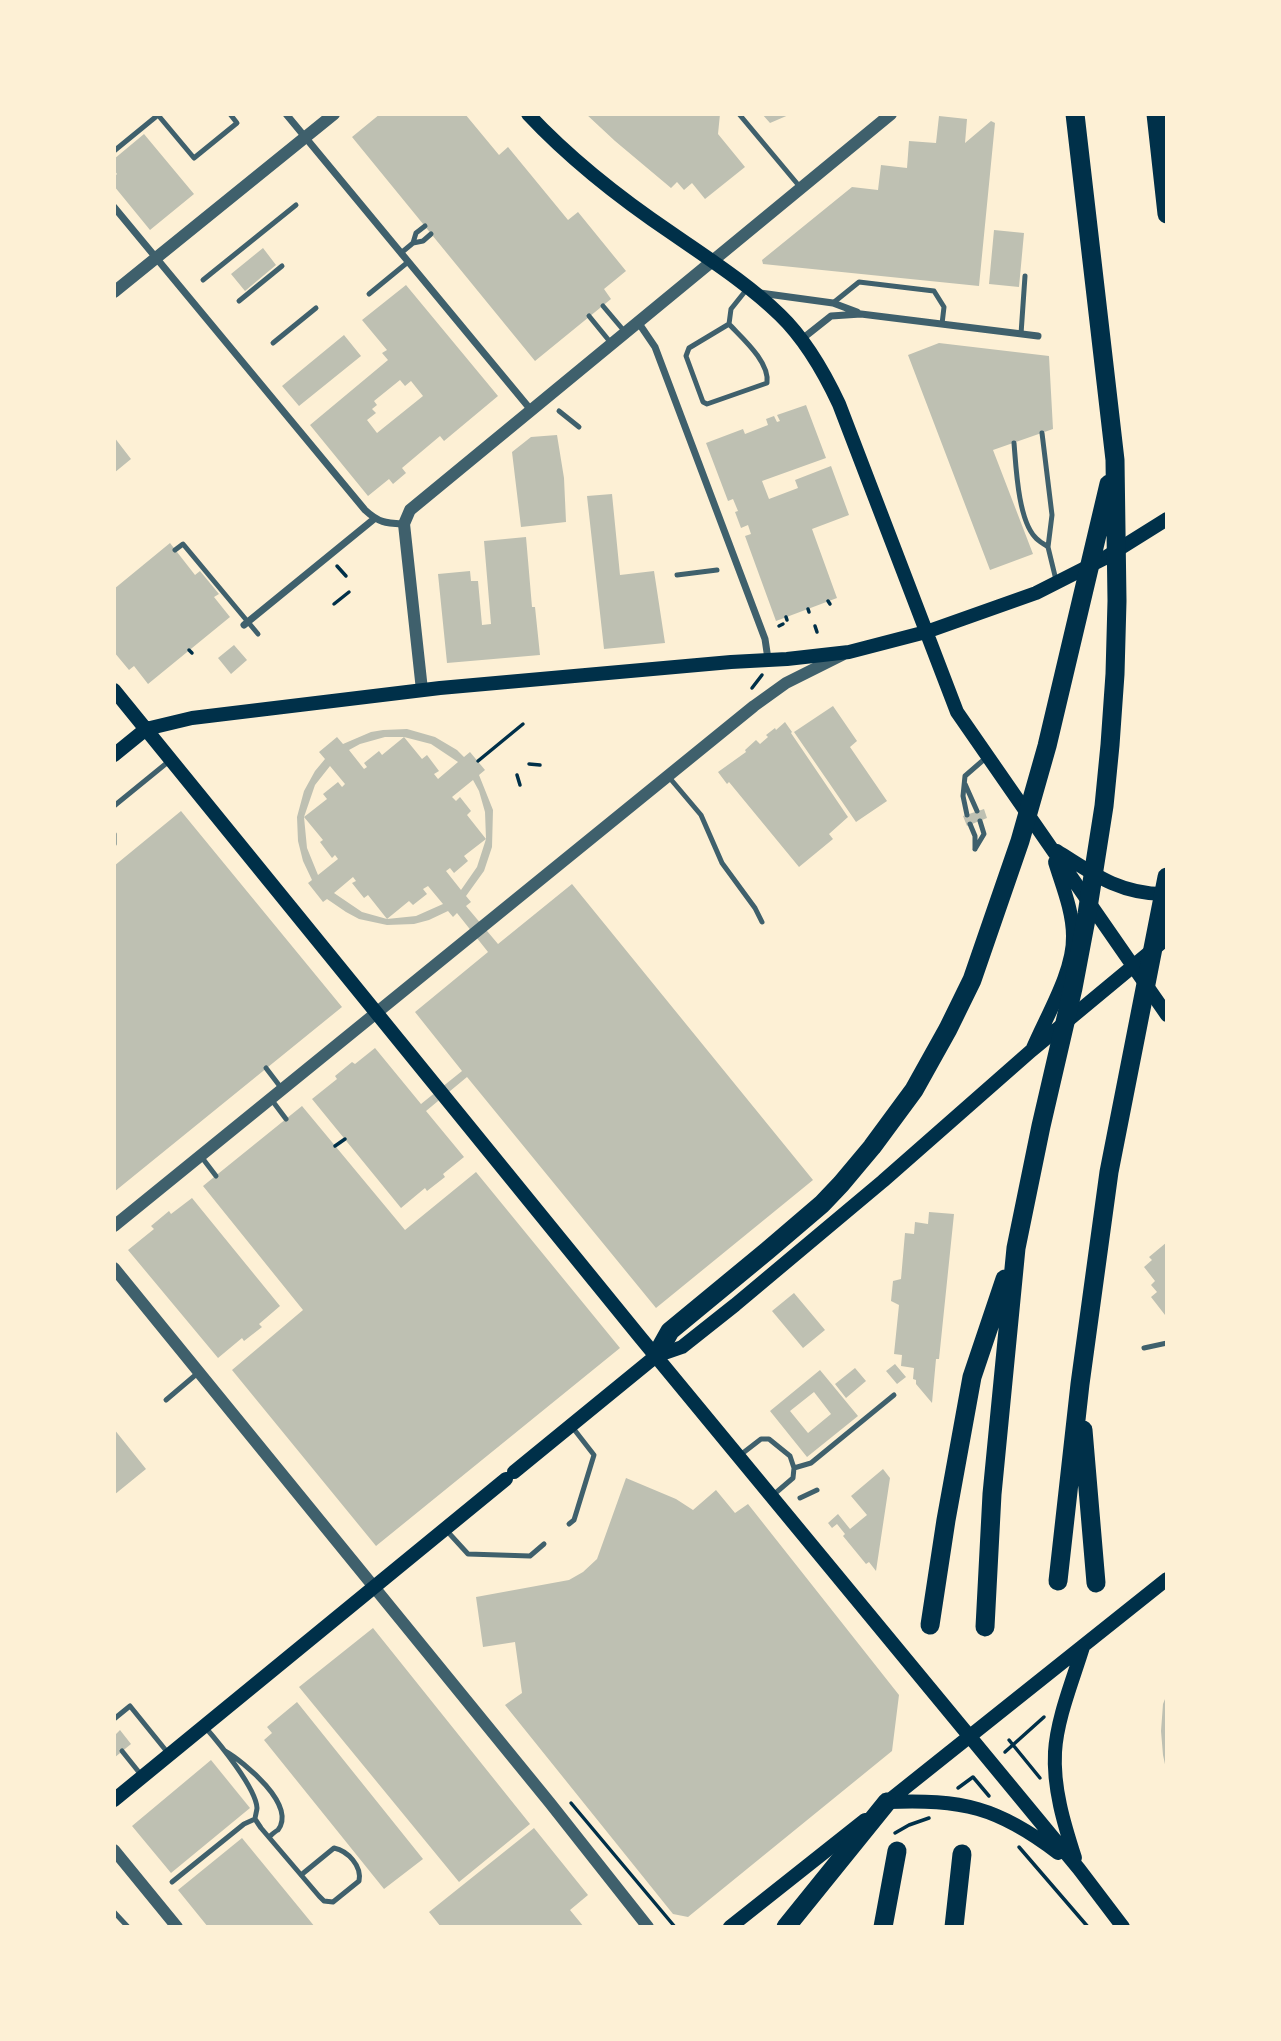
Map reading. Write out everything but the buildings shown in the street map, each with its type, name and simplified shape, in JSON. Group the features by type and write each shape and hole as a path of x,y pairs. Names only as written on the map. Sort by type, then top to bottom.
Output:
{"highway":[{"path":"985,1627 992,1494 1016,1248 1073,988 1104,806 1110,745 1118,601 1115,460 1075,114"},
{"path":"1156,114 1167,214"},
{"path":"656,1356 670,1331 822,1204 841,1184 914,1090 948,1028 972,980 1020,841 1047,746 1115,460"},
{"path":"1058,1581 1080,1384 1110,1172 1167,877"},
{"path":"930,1625 972,1377 1016,1248"},
{"path":"1080,1384 1096,1583"},
{"path":"786,1927 887,1802"},
{"path":"883,1927 894,1844"},
{"path":"954,1927 962,1854"}],"main road":[{"path":"528,114 602,182 750,290 780,315 802,339 824,372 839,404 957,712 1167,1015"},
{"path":"114,755 146,729 192,718 422,690 849,652 926,632 1036,593 1112,553 1167,519"},
{"path":"114,690 1124,1927"},
{"path":"1032,1051 1063,982 1073,950 1068,904 1051,847"},
{"path":"1051,847 1108,883 1142,893 1167,894"},
{"path":"114,1800 656,1356 682,1347 735,1305 1167,938"},
{"path":"730,1927 1167,1579"},
{"path":"1079,1869 1059,1799 1055,1751 1060,1721 1084,1646"},
{"path":"887,1802 937,1801 980,1809 1004,1818 1036,1836 1079,1869"}],"street":[{"path":"286,114 531,410"},
{"path":"114,292 334,114"},
{"path":"422,690 404,524 410,510 891,114"},
{"path":"114,207 374,519 404,524"},
{"path":"750,290 833,303 861,314"},
{"path":"802,339 831,316 861,314 1038,336"},
{"path":"637,321 650,337 660,358 765,639 768,659"},
{"path":"245,623 374,519"},
{"path":"114,1226 754,706 786,683 849,652"},
{"path":"114,1268 648,1927"},
{"path":"114,1850 177,1927"}],"lane":[{"path":"114,151 159,114 194,158 237,123 230,114"},
{"path":"739,114 800,188"},
{"path":"203,280 296,205"},
{"path":"413,243 416,233 425,226"},
{"path":"401,253 431,234"},
{"path":"369,294 408,262"},
{"path":"239,301 282,266"},
{"path":"1021,334 1026,276"},
{"path":"833,303 859,282 934,291 944,307 942,324"},
{"path":"729,324 731,309 750,290"},
{"path":"603,306 625,332"},
{"path":"273,343 316,308"},
{"path":"589,316 611,343"},
{"path":"729,324 755,352 768,375 767,383 708,404 702,402 685,356 686,352 729,324"},
{"path":"559,411 579,427"},
{"path":"1042,433 1052,515 1048,547 1056,583"},
{"path":"1014,443 1022,507 1032,535 1048,547"},
{"path":"175,550 183,544 245,623 258,634"},
{"path":"677,575 717,570"},
{"path":"967,815 963,796 965,776 988,756"},
{"path":"114,806 171,760"},
{"path":"668,776 701,815 722,863 762,922"},
{"path":"965,784 977,811"},
{"path":"970,824 975,836 975,849 984,834 980,821"},
{"path":"114,834 114,844"},
{"path":"266,1069 282,1088"},
{"path":"270,1098 286,1119"},
{"path":"200,1155 216,1175"},
{"path":"1144,1348 1167,1343"},
{"path":"166,1400 199,1372"},
{"path":"794,1468 811,1463 894,1395"},
{"path":"569,1524 574,1520 594,1455 572,1425"},
{"path":"739,1456 761,1439 769,1439 790,1456 794,1468 793,1478 772,1496"},
{"path":"800,1498 817,1490"},
{"path":"445,1529 468,1554 530,1556 544,1544"},
{"path":"114,1719 130,1706 169,1755"},
{"path":"204,1726 225,1751 248,1786 256,1804 255,1819 318,1896 324,1901 332,1902 361,1877 359,1868 346,1853 334,1848 301,1875"},
{"path":"122,1751 142,1776"},
{"path":"225,1751 251,1769 279,1803 281,1823 278,1830 269,1837"},
{"path":"172,1882 244,1824 255,1819"},
{"path":"114,1912 128,1927"}],"path":[{"path":"337,566 345,576"},
{"path":"334,604 349,592"},
{"path":"815,626 817,632"},
{"path":"478,761 523,724"},
{"path":"529,764 540,765"},
{"path":"517,775 520,785"},
{"path":"335,1146 345,1139"},
{"path":"1005,1752 1054,1709"},
{"path":"1009,1740 1044,1782"},
{"path":"962,1776 967,1781 982,1770"},
{"path":"973,1777 996,1805"},
{"path":"894,1844 909,1825 935,1817"},
{"path":"1013,1840 1088,1927"}]}
